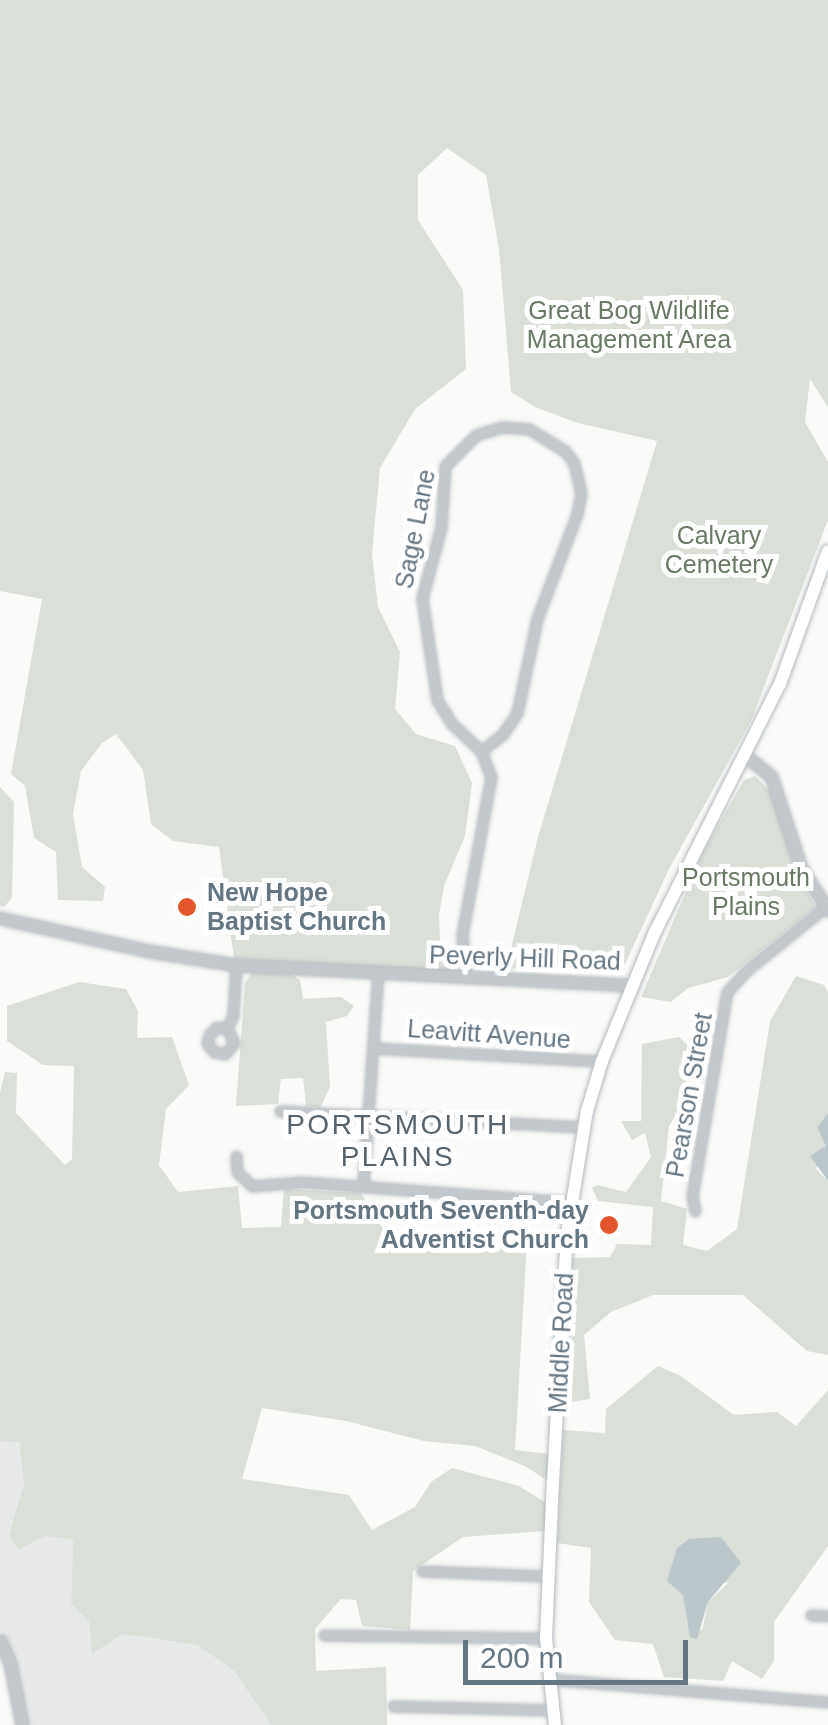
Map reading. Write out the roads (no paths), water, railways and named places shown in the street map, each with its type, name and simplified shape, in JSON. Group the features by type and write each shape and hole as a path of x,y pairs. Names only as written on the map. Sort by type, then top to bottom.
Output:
{"main road":[{"name":"Middle Road","path":"554,1718 546,1638 548,1576 572,1202 584,1127 602,1060 633,985 682,876 746,756 792,656 828,551"}],"street":[{"name":"Sage Lane","path":"502,427 529,428 565,451 574,463 581,492 577,514 537,619 517,713 503,734 481,751 452,724 437,700 422,598 441,528 445,466 476,434 502,427"},
{"path":"466,978 462,935 491,788 481,751"},
{"path":"746,756 771,776 801,868 827,908"},
{"name":"Pearson Street","path":"696,1211 692,1196 730,985 827,908"},
{"name":"Peverly Hill Road","path":"0,918 149,951 236,964 633,985"},
{"path":"227,1028 233,1014 236,964"},
{"path":"363,1186 378,974"},
{"name":"Leavitt Avenue","path":"374,1048 602,1060"},
{"path":"280,1112 584,1127"},
{"path":"236,1156 237,1172 252,1186 302,1182 572,1202"},
{"path":"422,1572 548,1576"},
{"path":"811,1615 828,1616"},
{"path":"324,1635 546,1638"},
{"path":"0,1640 10,1663 22,1725"},
{"path":"548,1680 828,1702"},
{"path":"393,1706 554,1718"}],"place":[{"name":"New Hope Baptist Church","path":"187,907"},
{"name":"Portsmouth Seventh-day Adventist Church","path":"609,1225"}],"district":[{"name":"PORTSMOUTH PLAINS","path":"398,1141"}],"park label":[{"name":"Great Bog Wildlife Management Area","path":"629,326"},
{"name":"Calvary Cemetery","path":"719,550"},
{"name":"Portsmouth Plains","path":"746,892"}]}
